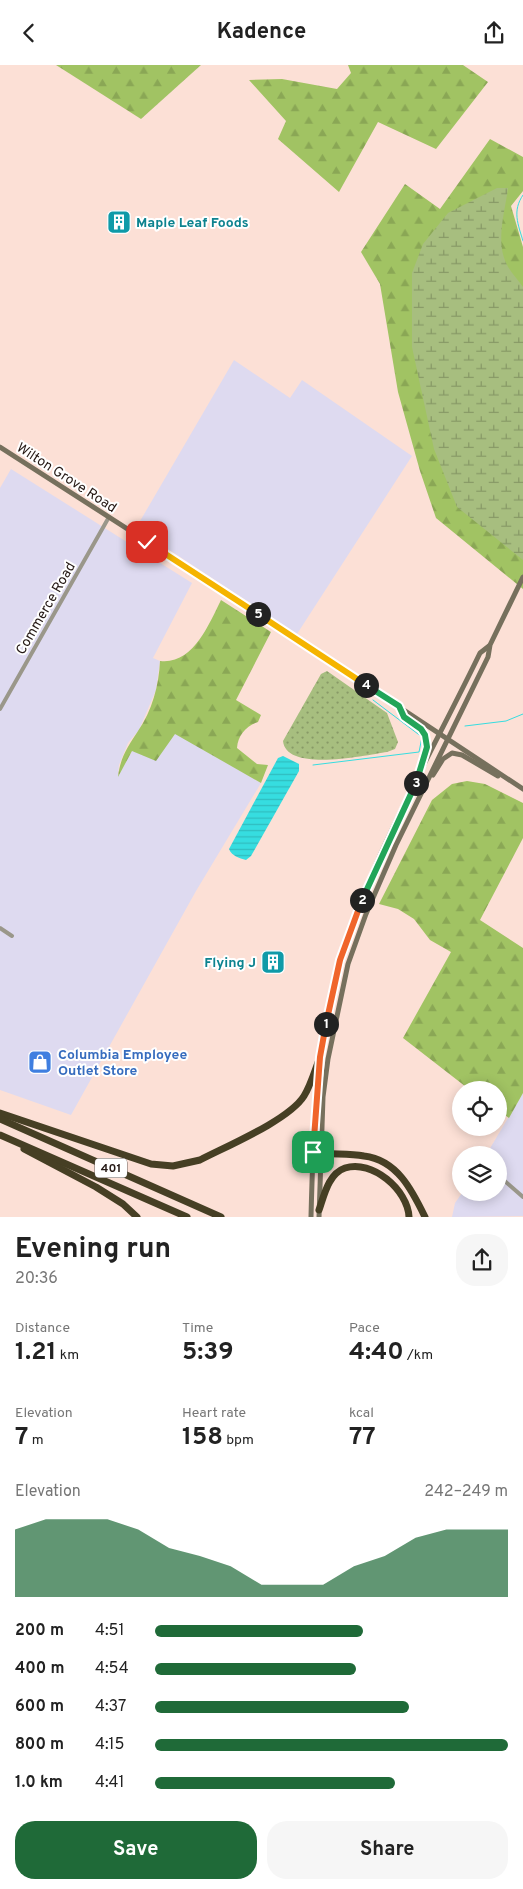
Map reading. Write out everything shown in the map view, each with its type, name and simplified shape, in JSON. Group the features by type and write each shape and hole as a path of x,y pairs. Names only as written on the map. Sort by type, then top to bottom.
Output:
{"highway":[{"path":"0,1113 134,1159 173,1166 185,1164 200,1161 283,1116 296,1106 309,1086 320,1057"},
{"name":"401","path":"0,1119 221,1217"},
{"name":"401","path":"0,1135 187,1217"},
{"path":"13,1141 29,1153 123,1204 138,1217"},
{"path":"313,1152 365,1156 388,1164 410,1187 426,1217"},
{"path":"319,1213 327,1186 334,1176 344,1168 356,1167 373,1170 390,1181 409,1211 409,1217"}],"main road":[{"name":"Wilton Grove Road","path":"0,447 399,706 523,789"},
{"path":"319,1213 323,1097 328,1059 348,964 376,889 488,657 490,645 523,577"},
{"path":"311,1217 313,1152 320,1057 334,984 355,917 417,781 480,653 490,645"},
{"path":"399,706 404,717 421,729 427,740 417,781"},
{"path":"426,786 443,759 452,753 462,755 517,785"}],"street":[{"name":"Commerce Road","path":"0,709 109,517"},
{"path":"0,928 12,936"},
{"path":"507,1183 523,1197"}],"shaded area":[{"path":"234,360 290,398 302,380 412,456 297,634 136,528"},
{"path":"11,469 192,583 153,658 160,661 156,690 139,730 128,743 119,765 118,775 132,751 175,733 261,783 196,891 71,1115 0,1090 0,488"},
{"path":"523,1093 523,1216 452,1217 456,1201 507,1201 507,1146 491,1146 497,1136 507,1136 507,1120"}],"green space":[{"path":"56,65 201,65 141,119"},
{"path":"348,65 463,65 488,82 436,149 378,122 339,192 278,139 286,121 249,80 282,79 337,89 351,73"},
{"path":"490,139 523,157 523,191 511,206 523,247 523,589 436,518 420,471 398,392 380,284 361,252 405,184 440,209"},
{"path":"497,188 508,188 501,237 503,256 523,287 523,560 457,507 434,449 412,347 412,273 423,244 448,213"},
{"path":"221,600 271,632 236,700 261,715 258,722 243,732 237,748 257,764 268,765 261,783 175,734 156,761 132,751 118,777 125,753 151,706 158,679 160,661 172,661 182,657 191,650 205,631"},
{"path":"327,671 387,713 398,742 395,749 363,756 329,760 298,757 288,751 283,741 321,674"},
{"path":"467,781 485,784 523,803 523,838 480,920 523,948 523,1093 509,1118 507,1117 507,1081 458,1081 403,1038 451,952 430,940 414,919 398,909 379,904 432,800 452,784"}],"water":[{"path":"283,756 299,764 299,771 251,856 246,860 238,857 229,849 278,758"}],"waterway":[{"path":"523,195 517,212 523,241"},
{"path":"313,765 419,752 422,737 373,700"},
{"path":"465,726 506,721 523,714"}],"place":[{"name":"Maple Leaf Foods","path":"119,222"},
{"name":"Flying J","path":"273,962"},
{"name":"Columbia Employee Outlet Store","path":"40,1062"}],"route":[{"path":"147,542 399,706 400,712 404,717 421,729 427,740 427,747 417,781 362,900 340,960 328,1008 320,1057 313,1152"}]}
